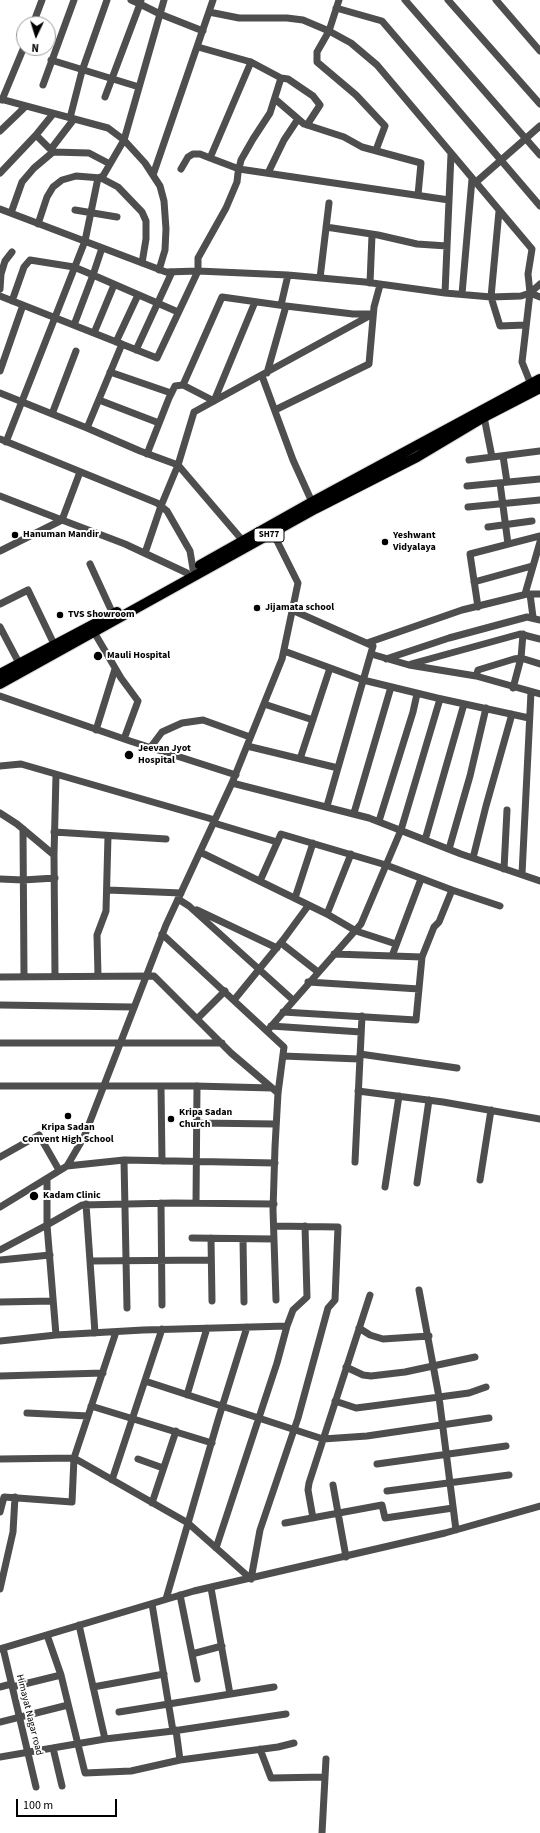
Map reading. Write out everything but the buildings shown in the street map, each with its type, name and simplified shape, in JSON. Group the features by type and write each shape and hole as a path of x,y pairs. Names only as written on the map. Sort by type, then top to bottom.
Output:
{"main road":[{"name":"SH77","path":"0,684 273,533 417,456 535,388 540,379"},
{"name":"SH77","path":"0,674 113,614 312,502 535,388"}],"street":[{"path":"36,16 42,0"},
{"path":"43,85 74,0"},
{"path":"10,213 22,182 52,150 72,118 82,71 108,0"},
{"path":"131,0 140,2 160,14 203,31"},
{"path":"98,178 103,176 124,140 164,0"},
{"path":"153,175 213,0"},
{"path":"339,0 330,31 317,52 317,62 356,96 385,126 376,150"},
{"path":"405,0 540,155"},
{"path":"448,0 540,104"},
{"path":"496,0 540,51"},
{"path":"105,97 140,2"},
{"path":"336,8 382,21 540,206"},
{"path":"209,12 239,18 287,18 303,20 330,31 351,43 377,65 532,249 528,274 530,293 525,325 522,362 535,388"},
{"path":"198,47 251,62 281,78 288,80 313,96 320,105 307,125"},
{"path":"20,56 1,100 108,128 124,140 145,163 153,175 160,186 164,201 166,229 165,250 159,270"},
{"path":"51,60 82,71 139,87"},
{"path":"210,158 251,62"},
{"path":"0,296 157,358 198,271 198,258 226,208 238,182 241,160 270,113 281,78"},
{"path":"275,100 307,125 344,137 362,147 421,163 418,195"},
{"path":"0,131 25,107"},
{"path":"0,172 36,135 53,114"},
{"path":"268,173 284,140 298,119"},
{"path":"462,294 474,181 540,126"},
{"path":"36,135 52,150 89,153 110,164"},
{"path":"181,169 188,157 193,154 200,154 239,169 449,200"},
{"path":"444,293 451,154"},
{"path":"38,224 46,197 53,187 62,180 76,176 98,178 118,188 142,212 146,221 146,239 142,262"},
{"path":"0,496 190,571 190,551 167,511 161,506 3,441 22,402 85,241 98,178"},
{"path":"320,278 329,203"},
{"path":"0,209 142,262 159,270 172,272 198,271 288,275 491,297 521,296 530,293 540,284"},
{"path":"75,210 117,217"},
{"path":"499,211 491,297 500,326 525,325"},
{"path":"326,227 417,244 447,246"},
{"path":"370,283 372,235"},
{"path":"74,325 102,248"},
{"path":"0,289 1,274 5,261 12,252"},
{"path":"12,301 24,267 30,260 74,267 178,312"},
{"path":"136,350 172,272"},
{"path":"288,275 284,306 264,374 293,460 312,502"},
{"path":"275,410 369,364 373,314 380,284"},
{"path":"94,333 114,285"},
{"path":"530,293 540,297"},
{"path":"87,428 110,372 119,343 138,295"},
{"path":"183,385 222,297 352,314 373,314"},
{"path":"214,400 255,302"},
{"path":"0,371 2,360 23,305"},
{"path":"144,553 178,465 194,412 373,314"},
{"path":"52,414 76,351"},
{"path":"110,372 171,394"},
{"path":"147,454 175,386 183,385 214,400"},
{"path":"0,393 147,454 178,465 243,541"},
{"path":"99,400 159,424"},
{"path":"484,417 492,457"},
{"path":"469,460 540,451"},
{"path":"503,456 503,504 508,544"},
{"path":"0,552 62,520 80,472"},
{"path":"467,486 540,479"},
{"path":"468,507 540,500"},
{"path":"488,527 532,521"},
{"path":"67,1166 84,1138 162,934 236,774 282,660 298,583 273,533"},
{"path":"478,607 470,554 540,536"},
{"path":"537,619 527,594 540,542"},
{"path":"90,564 113,614"},
{"path":"474,582 535,564"},
{"path":"0,604 28,590 54,644"},
{"path":"367,643 478,607 527,594 540,594"},
{"path":"292,610 373,646 327,806"},
{"path":"386,659 472,632 528,617 537,619"},
{"path":"0,627 19,663"},
{"path":"94,632 115,669 138,701 124,739"},
{"path":"409,665 468,647 523,634 540,639"},
{"path":"513,688 521,658 523,634"},
{"path":"284,650 363,680 417,694 529,718"},
{"path":"371,654 409,665 476,676 513,688 540,694"},
{"path":"476,676 478,670 521,658 540,664"},
{"path":"300,759 330,668"},
{"path":"96,730 115,669"},
{"path":"354,813 391,687"},
{"path":"522,874 531,692"},
{"path":"379,822 417,694"},
{"path":"0,696 150,748 236,774"},
{"path":"269,1028 308,982 361,924 401,830 440,699"},
{"path":"264,704 313,720"},
{"path":"425,840 464,704"},
{"path":"449,850 470,776 486,708"},
{"path":"473,858 512,714"},
{"path":"150,748 162,732 182,723 203,720 250,737"},
{"path":"247,746 338,768"},
{"path":"0,766 21,764 214,821 277,842"},
{"path":"55,976 54,832 56,775"},
{"path":"232,783 354,813 401,830 449,850 540,880"},
{"path":"504,869 507,810"},
{"path":"0,813 23,829 54,855"},
{"path":"23,829 24,976"},
{"path":"54,832 166,839"},
{"path":"260,880 281,834 386,865 421,880 500,906"},
{"path":"98,976 98,930 105,917 108,890 108,836"},
{"path":"295,898 314,843"},
{"path":"200,852 260,880 308,906 327,914 356,931 396,944"},
{"path":"327,914 351,854"},
{"path":"0,879 23,880 55,878"},
{"path":"392,956 421,880"},
{"path":"108,890 179,896 293,1000"},
{"path":"283,1012 416,1020 422,957 434,927 439,922 452,890"},
{"path":"189,906 279,945 318,972"},
{"path":"234,1000 279,945 308,906"},
{"path":"162,934 234,1000 269,1028 284,1047 275,1090 276,1124 274,1239 276,1300"},
{"path":"334,954 422,957"},
{"path":"0,976 154,976 222,1044 275,1090"},
{"path":"308,982 419,989"},
{"path":"197,1019 225,991"},
{"path":"0,1005 133,1007"},
{"path":"355,1162 362,1016"},
{"path":"269,1028 361,1032"},
{"path":"0,1043 222,1044"},
{"path":"283,1056 359,1057 457,1068"},
{"path":"0,1086 197,1086 275,1090"},
{"path":"161,1086 162,1161"},
{"path":"196,1203 197,1086"},
{"path":"358,1091 429,1100 540,1119"},
{"path":"385,1187 399,1096"},
{"path":"417,1183 429,1100"},
{"path":"480,1180 491,1110"},
{"path":"197,1123 276,1124"},
{"path":"0,1158 39,1135 59,1170"},
{"path":"124,1160 127,1308"},
{"path":"0,1207 67,1166 124,1160 275,1164"},
{"path":"47,1179 47,1225 56,1335"},
{"path":"161,1203 162,1305"},
{"path":"0,1250 86,1204 274,1204"},
{"path":"86,1204 95,1333"},
{"path":"251,1579 260,1530 294,1430 328,1308 335,1300 338,1227 274,1226"},
{"path":"216,1548 259,1419 287,1326 293,1310 307,1298 305,1226"},
{"path":"192,1238 274,1239"},
{"path":"211,1238 212,1301"},
{"path":"243,1238 244,1302"},
{"path":"0,1260 50,1256"},
{"path":"90,1261 211,1260"},
{"path":"419,1290 429,1336 439,1397 456,1530"},
{"path":"313,1518 308,1490 309,1483 370,1295"},
{"path":"0,1302 54,1301"},
{"path":"0,1340 162,1329 287,1326"},
{"path":"166,1600 222,1407 247,1327"},
{"path":"187,1395 207,1328"},
{"path":"359,1328 370,1335 384,1339 429,1336"},
{"path":"112,1480 162,1329"},
{"path":"0,1512 4,1497 72,1502 74,1458 116,1332"},
{"path":"346,1367 363,1375 371,1376 405,1372 475,1357"},
{"path":"0,1376 102,1373"},
{"path":"145,1381 323,1439 367,1436 489,1418"},
{"path":"335,1401 356,1408 470,1393 486,1387"},
{"path":"91,1406 212,1443"},
{"path":"27,1413 88,1416"},
{"path":"152,1503 176,1431"},
{"path":"377,1464 506,1446"},
{"path":"0,1459 74,1458 188,1523 251,1579"},
{"path":"138,1460 163,1468"},
{"path":"387,1491 509,1475"},
{"path":"333,1485 346,1557"},
{"path":"0,1589 13,1532 15,1497"},
{"path":"285,1523 382,1505 385,1518 454,1508"},
{"path":"1,1648 180,1595 456,1530 540,1506"},
{"path":"211,1588 230,1694"},
{"path":"180,1595 197,1679"},
{"path":"152,1604 180,1760"},
{"path":"79,1625 105,1739"},
{"path":"48,1635 61,1675 85,1773 131,1771 180,1760 294,1743"},
{"path":"192,1654 222,1646"},
{"name":"Himayat Nagar road","path":"1,1648 12,1686 36,1787"},
{"path":"93,1687 164,1674"},
{"path":"0,1687 12,1686 61,1675"},
{"path":"119,1712 274,1687"},
{"path":"0,1722 68,1705"},
{"path":"0,1757 78,1743 286,1714"},
{"path":"53,1748 62,1786"},
{"path":"260,1749 268,1775 271,1778 325,1777"},
{"path":"322,1833 326,1759"}],"place":[{"name":"Hanuman Mandir","path":"15,535"},
{"name":"Yeshwant Vidyalaya","path":"385,542"},
{"name":"Jijamata school","path":"257,608"},
{"name":"TVS Showroom","path":"60,615"},
{"name":"Mauli Hospital","path":"98,656"},
{"name":"Jeevan Jyot Hospital","path":"129,755"},
{"name":"Kripa Sadan Convent High School","path":"68,1116"},
{"name":"Kripa Sadan Church","path":"171,1119"},
{"name":"Kadam Clinic","path":"34,1196"}]}
